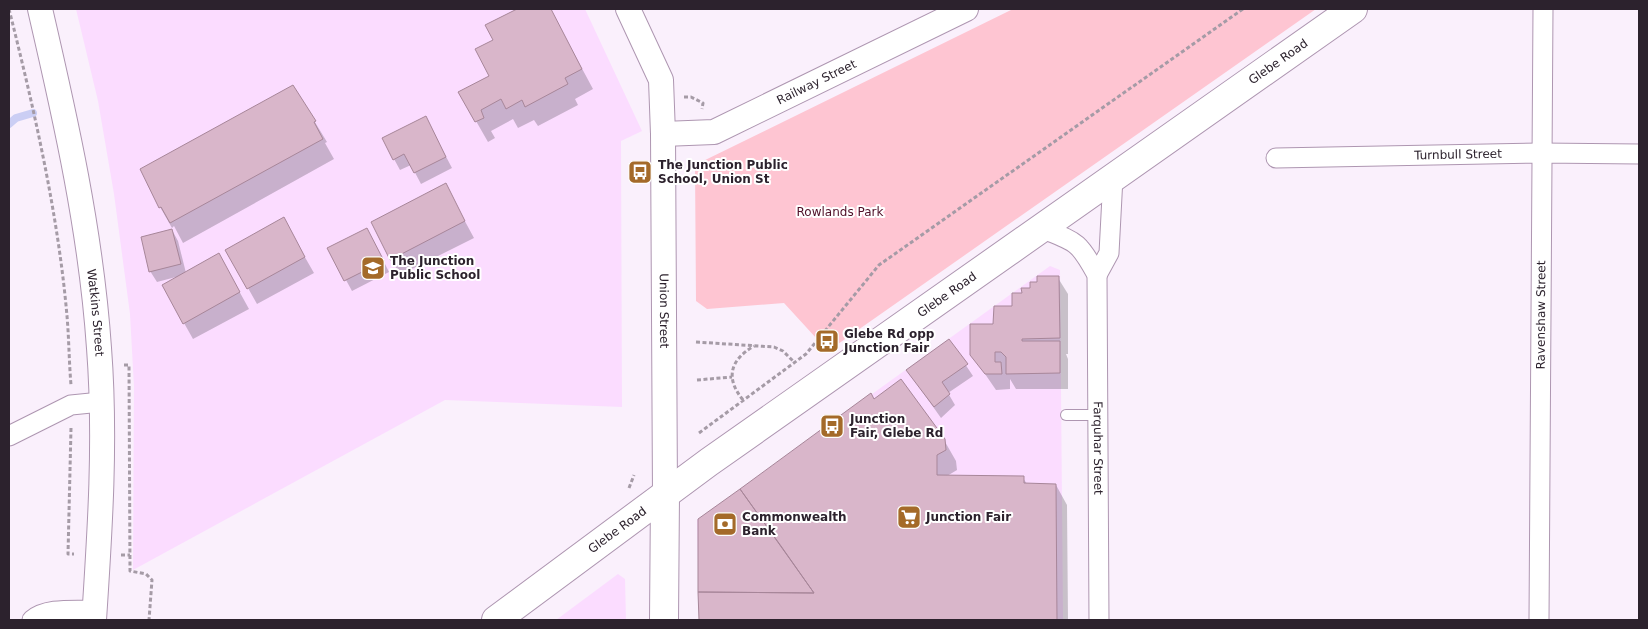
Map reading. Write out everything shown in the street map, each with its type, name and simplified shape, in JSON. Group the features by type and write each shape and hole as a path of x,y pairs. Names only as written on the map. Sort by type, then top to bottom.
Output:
{"main road":[{"name":"Glebe Road","path":"496,620 664,494 1353,9"},
{"name":"Union Street","path":"664,494 664,620"}],"street":[{"name":"Watkins Street","path":"40,9 84,209 99,347 101,402 100,510 95,615"},
{"name":"Union Street","path":"628,9 661,80 663,134 664,494"},
{"name":"Railway Street","path":"663,134 714,132 966,9"},
{"name":"Ravenshaw Street","path":"1540,620 1543,9"},
{"name":"Turnbull Street","path":"1276,158 1541,153 1639,154"},
{"name":"Farquhar Street","path":"1097,275 1109,253 1113,177"},
{"name":"Farquhar Street","path":"1040,228 1076,242 1084,251 1097,275 1099,620"},
{"path":"9,436 71,405 101,402"},
{"path":"32,620 38,615 56,612 95,615"}],"lane":[{"path":"1066,415 1097,415"}],"path":[{"path":"9,9 27,82 27,90 55,226 67,315 71,405 68,554"},
{"path":"698,433 806,354 879,265 1243,9"},
{"path":"681,97 691,97 703,103"},
{"path":"696,342 774,347 783,351 795,363"},
{"path":"743,400 736,392 732,377 736,360 754,345"},
{"path":"129,365 130,571 146,574 152,580 149,620"},
{"path":"697,380 732,377"},
{"path":"629,488 634,475"}],"shaded area":[{"name":"The Junction Public School","path":"76,9 585,9 642,131 621,141 622,407 445,400 133,570 134,386 130,314 114,194 98,101"},
{"name":"Junction Fair","path":"1050,266 1060,270 1063,620 699,620 697,520"},
{"path":"618,574 625,579 626,620 556,620"}],"green space":[{"name":"Rowlands Park","path":"1013,9 1316,9 828,351 784,303 707,309 696,301 695,165"}],"building":[{"path":"517,9 551,9 582,69 565,78 568,84 525,107 522,100 506,109 501,99 481,110 484,118 475,122 458,92 489,76 475,49 493,40 485,25"},
{"path":"293,85 316,121 314,122 323,139 170,223 161,207 159,208 140,169"},
{"path":"426,116 446,157 414,173 404,154 393,160 382,138"},
{"path":"446,183 465,221 390,260 371,222"},
{"path":"284,217 305,257 247,289 225,250"},
{"path":"367,228 384,261 344,281 327,248"},
{"path":"172,229 181,264 149,272 141,237"},
{"path":"219,253 240,292 183,324 162,285"},
{"path":"1037,276 1059,276 1060,338 1022,339 1022,341 1060,341 1060,373 1006,374 1006,357 1001,352 995,352 995,362 1001,362 1002,374 985,374 970,355 970,324 993,324 994,306 1012,306 1012,293 1022,293 1021,288 1030,288 1030,282 1037,282"},
{"path":"949,339 968,364 942,382 950,394 934,407 906,370"},
{"name":"Junction Fair","path":"901,379 945,439 946,450 937,455 937,475 1024,476 1024,483 1056,484 1057,620 699,620 698,592 814,593 740,489 871,393 874,399"},
{"path":"740,489 814,593 698,592 698,519"}],"waterway":[{"path":"9,124 16,118 33,113"}],"place":[{"name":"The Junction Public School, Union St","path":"640,172"},
{"name":"The Junction Public School","path":"373,268"},
{"name":"Glebe Rd opp Junction Fair","path":"827,341"},
{"name":"Junction Fair, Glebe Rd","path":"832,426"},
{"name":"Junction Fair","path":"909,517"},
{"name":"Commonwealth Bank","path":"725,524"}]}
